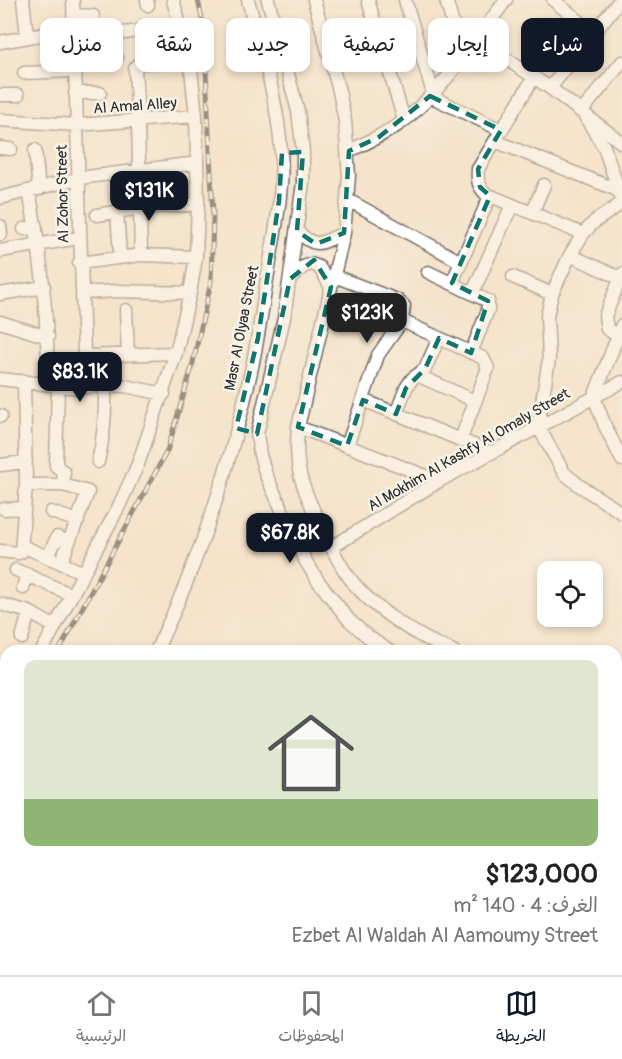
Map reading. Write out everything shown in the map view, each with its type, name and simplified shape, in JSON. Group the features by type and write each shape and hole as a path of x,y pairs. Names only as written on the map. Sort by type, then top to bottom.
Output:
{"street":[{"path":"23,0 27,36"},
{"name":"Al Zohor Street","path":"73,0 73,15"},
{"path":"173,0 179,18"},
{"name":"Masr Al Olyaa Street","path":"158,645 201,542 236,428 258,338 279,201 282,153 273,94 248,0"},
{"path":"268,0 297,111 303,152 303,183 290,279 276,357 257,434 260,455 266,475 309,567 332,601 349,620 380,645"},
{"path":"314,0 339,91 349,151 348,200 344,233 298,427 296,452 302,483 347,574 374,602 413,631 441,645"},
{"path":"368,0 404,120"},
{"path":"405,0 432,94 498,136 621,198"},
{"path":"446,0 451,18"},
{"path":"495,6 506,0"},
{"path":"553,0 575,18"},
{"path":"604,20 620,0"},
{"path":"73,15 93,16 96,34 99,36 135,32"},
{"path":"0,42 40,34"},
{"path":"509,61 582,111 622,143"},
{"path":"582,111 620,68"},
{"path":"24,73 50,72"},
{"name":"Al Zohor Street","path":"75,72 85,387"},
{"path":"135,72 143,105 138,121 141,255"},
{"path":"45,645 126,491 147,442 176,353 196,257 198,204 196,116 191,72"},
{"path":"349,151 379,137 404,120 432,94 449,72"},
{"path":"550,88 563,72"},
{"path":"534,77 478,169 477,178 480,187 490,196 583,234"},
{"path":"75,93 100,93"},
{"path":"0,95 18,95"},
{"path":"582,111 604,147 621,198"},
{"name":"Al Amal Alley","path":"0,120 76,124 196,116"},
{"path":"35,150 30,228 39,244 53,385 56,466 64,472 63,484"},
{"path":"282,153 303,152"},
{"path":"0,198 79,178 197,163"},
{"path":"532,213 544,185"},
{"path":"452,283 490,196"},
{"path":"621,198 583,234 570,255 552,294 547,316 549,359 538,426 564,473 622,513"},
{"path":"348,200 461,262"},
{"path":"97,215 140,207 198,204"},
{"path":"473,292 512,205"},
{"path":"117,211 120,256"},
{"path":"297,231 308,241 316,244 344,233"},
{"path":"0,251 79,237"},
{"path":"570,255 621,276 604,316 607,329 620,330 594,396 605,426 622,460"},
{"path":"80,263 120,256 196,257"},
{"path":"290,279 303,267 311,264 319,267 332,281 401,302 404,310 402,321 378,355 347,446"},
{"path":"428,272 485,297 489,305 471,353"},
{"path":"513,277 552,294"},
{"path":"0,294 44,287"},
{"path":"82,293 118,291 190,293"},
{"path":"126,310 128,354"},
{"path":"402,321 483,358 488,368 460,441"},
{"path":"0,322 48,337"},
{"path":"396,414 406,387 428,364 439,338"},
{"path":"85,356 176,353"},
{"path":"417,375 475,401"},
{"path":"0,379 85,387 125,386 164,394"},
{"path":"21,552 26,485 24,381"},
{"name":"Al Mokhim Al Kashfy Al Omaly Street","path":"332,547 439,480 622,382"},
{"path":"98,462 104,437 105,385"},
{"path":"363,400 490,452"},
{"path":"298,427 439,480"},
{"path":"236,428 257,434"},
{"path":"0,465 26,462"},
{"path":"26,485 63,484 88,492 61,563"},
{"path":"3,509 24,508"},
{"path":"51,512 78,521"},
{"path":"48,557 57,537 68,542"},
{"path":"0,551 19,554 27,549 84,573"},
{"path":"23,588 22,572 72,595"},
{"path":"0,604 29,612 55,627"},
{"path":"22,639 29,612"}],"highlighted area":[{"path":"430,96 501,130 478,169 480,187 490,196 452,283 488,301 471,353 439,338 425,369 406,388 396,414 363,400 347,446 298,427 331,287 314,260 290,279 257,434 236,428 258,338 279,201 282,153 303,152 297,231 316,244 344,233 349,151 379,137"}],"railway":[{"path":"62,645 167,451 192,367 211,282 213,216 204,28 198,0"}]}
